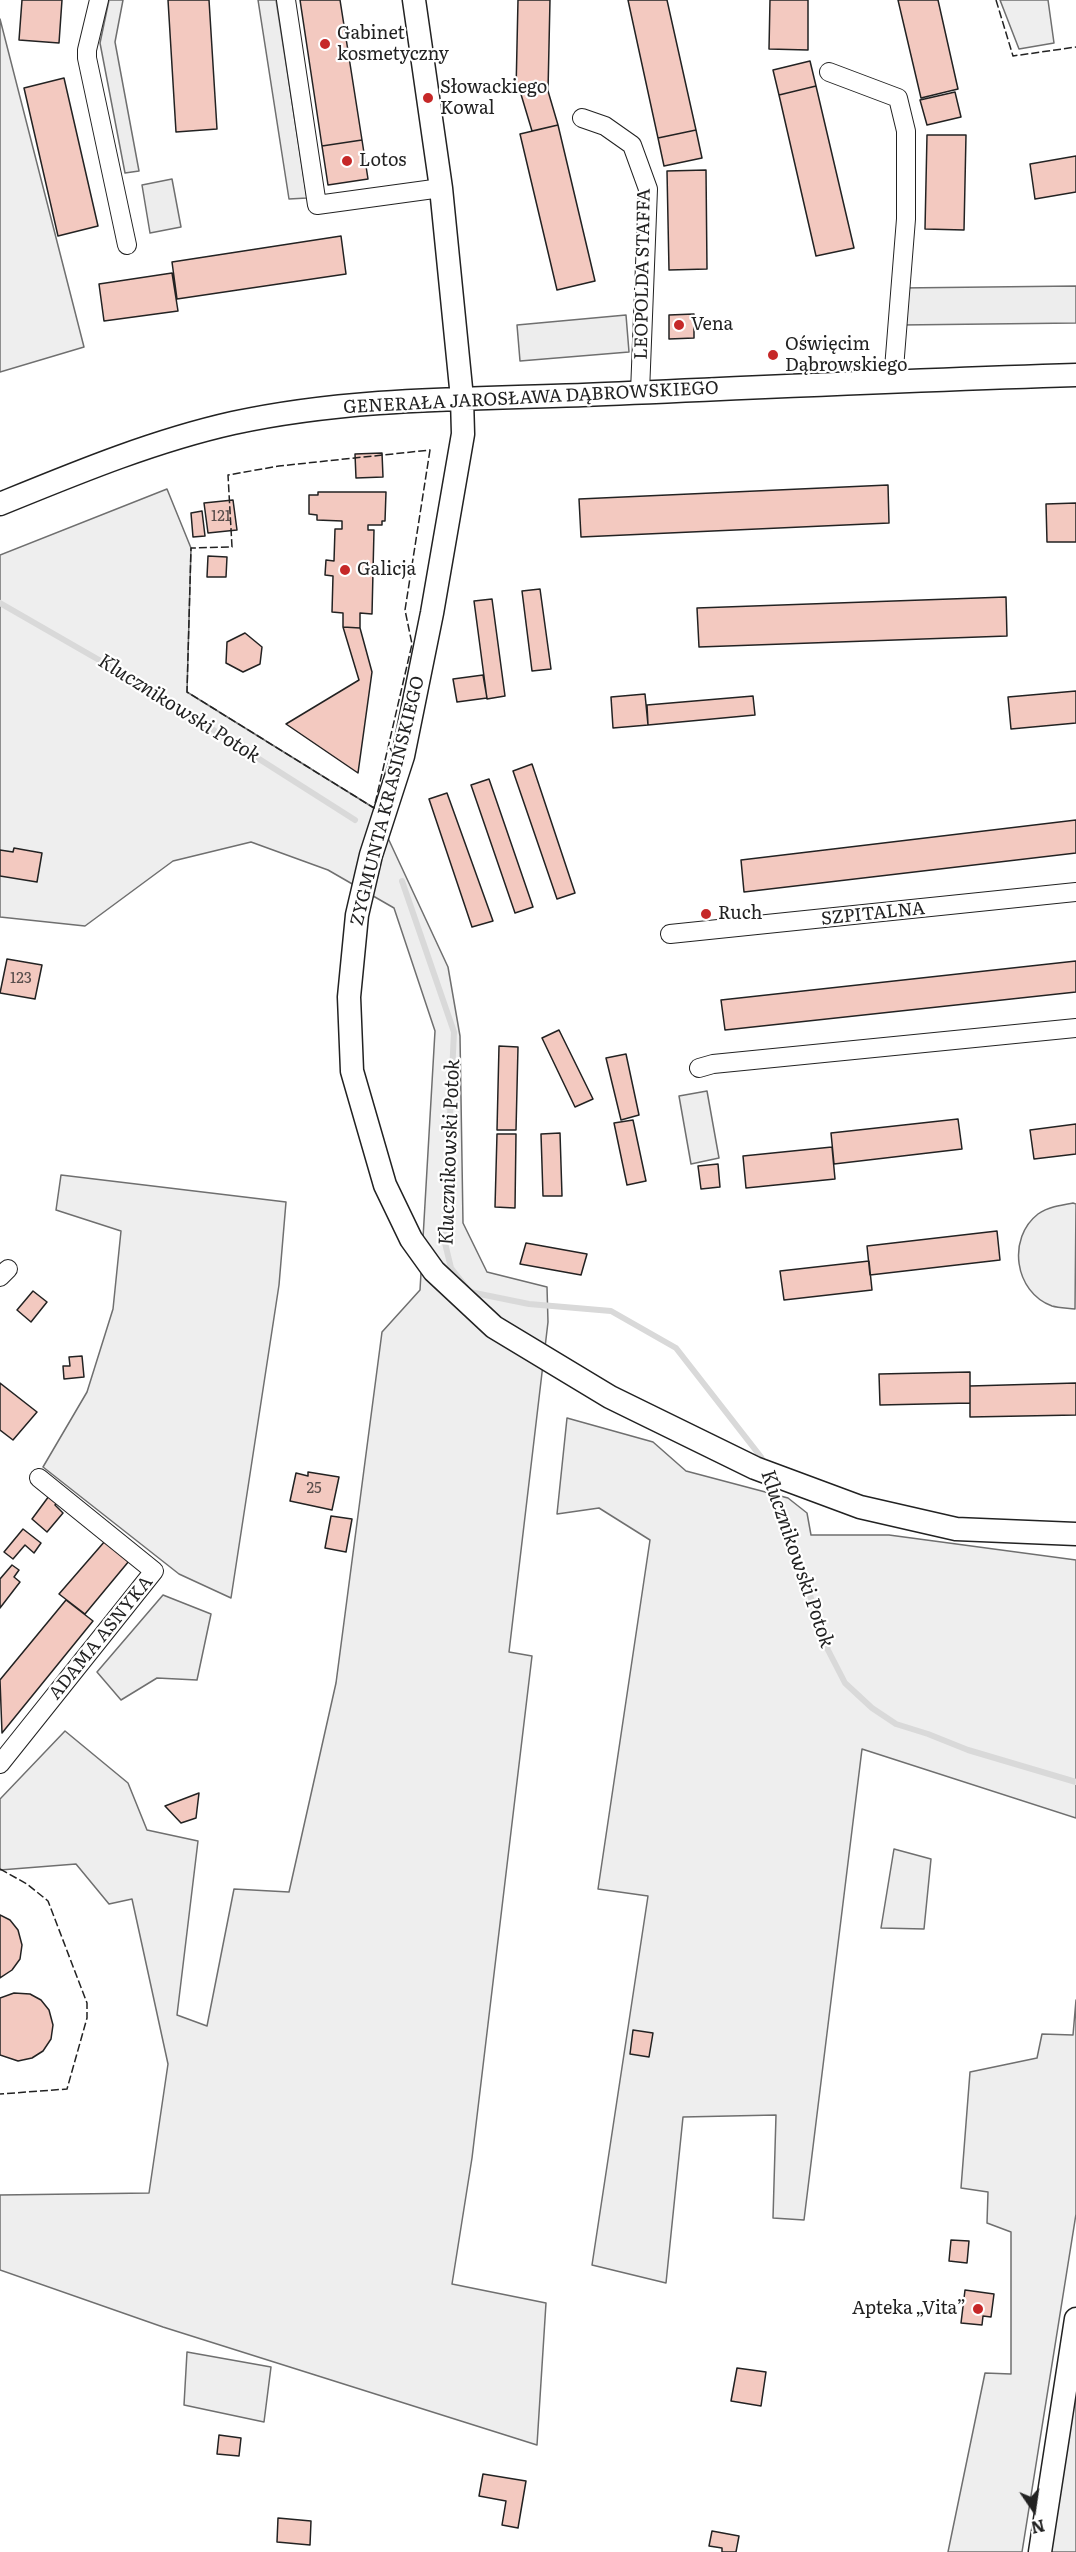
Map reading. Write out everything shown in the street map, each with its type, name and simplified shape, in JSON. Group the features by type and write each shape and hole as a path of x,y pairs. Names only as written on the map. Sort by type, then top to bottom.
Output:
{"street":[{"path":"99,0 87,58 127,245"},
{"path":"286,0 317,205 441,188"},
{"name":"ZYGMUNTA KRASIŃSKIEGO","path":"414,0 441,188 462,398 462,440 432,613 403,756 371,855 357,915 349,997 352,1071 385,1185 411,1239 434,1271 494,1327 610,1397 755,1468 860,1508 957,1529 1076,1534"},
{"path":"829,72 898,98 906,131 906,219 893,381"},
{"name":"LEOPOLDA STAFFA","path":"582,118 605,126 632,145 648,189 640,392"},
{"name":"GENERAŁA JAROSŁAWA DĄBROWSKIEGO","path":"0,504 99,465 231,424 287,413 355,404 1076,375"},
{"name":"SZPITALNA","path":"670,934 1076,892"},
{"path":"699,1068 1076,1028"},
{"name":"ADAMA ASNYKA","path":"0,1764 154,1571 39,1478"},
{"path":"1040,2552 1076,2319"}],"shaded area":[{"path":"109,0 123,0 115,42 139,171 125,173 100,43"},
{"path":"258,0 276,0 307,198 289,199"},
{"path":"1000,0 1048,0 1054,43 1019,49"},
{"path":"0,19 84,347 0,372"},
{"path":"172,179 181,227 150,233 142,185"},
{"path":"1076,286 1076,323 900,325 900,288"},
{"path":"626,315 629,352 520,361 517,325"},
{"path":"167,489 191,548 187,692 374,808 448,967 460,1036 463,1223 487,1272 547,1287 548,1322 509,1652 532,1656 472,2158 452,2284 546,2303 537,2445 163,2327 0,2270 0,2195 149,2193 168,2064 132,1899 109,1904 76,1864 0,1870 0,1799 65,1731 128,1783 147,1830 198,1841 177,2015 207,2026 234,1889 289,1892 336,1683 382,1332 420,1290 435,1031 394,908 328,870 251,842 173,861 85,926 0,917 0,555"},
{"path":"707,1091 719,1158 691,1164 679,1096"},
{"path":"61,1175 286,1202 279,1285 231,1598 179,1574 43,1467 87,1392 113,1309 121,1231 56,1210"},
{"path":"1076,1204 1075,1309 1052,1306 1039,1299 1029,1289 1019,1264 1019,1250 1028,1224 1038,1214 1050,1208"},
{"path":"567,1418 653,1442 686,1471 788,1498 807,1513 811,1535 889,1535 1076,1560 1076,1818 862,1749 804,2220 773,2218 776,2115 683,2117 666,2283 592,2265 648,1896 598,1889 650,1540 599,1508 557,1514"},
{"path":"163,1595 211,1614 197,1680 157,1678 121,1700 97,1672"},
{"path":"894,1849 931,1859 924,1929 881,1928"},
{"path":"1076,2000 1076,2214 1022,2552 948,2552 985,2373 1011,2374 1011,2232 987,2223 988,2192 961,2188 970,2072 1037,2058 1042,2034 1073,2035"},
{"path":"187,2352 271,2367 264,2422 184,2405"},
{"path":"1076,2384 1076,2552 1051,2552"}],"building":[{"path":"22,0 62,0 59,43 19,40"},
{"path":"168,0 209,0 217,129 176,132"},
{"path":"300,0 340,0 362,140 322,146"},
{"path":"518,0 550,0 548,91 516,91"},
{"path":"628,0 667,0 696,130 658,138"},
{"path":"770,0 808,0 808,50 769,49"},
{"path":"898,0 938,0 958,89 921,98"},
{"path":"810,61 816,86 779,95 773,70"},
{"path":"64,78 98,226 58,236 24,88"},
{"path":"816,86 854,248 816,256 779,95"},
{"path":"520,91 548,91 558,125 532,131"},
{"path":"955,92 961,117 927,125 920,100"},
{"path":"558,125 595,281 557,290 520,134"},
{"path":"696,130 702,158 664,166 658,138"},
{"path":"927,135 966,135 964,230 925,229"},
{"path":"362,140 368,179 328,185 322,146"},
{"path":"1076,156 1076,192 1035,199 1030,164"},
{"path":"706,170 707,269 669,270 667,171"},
{"path":"341,236 346,274 177,299 172,262"},
{"path":"172,273 178,311 104,321 99,284"},
{"path":"694,314 694,338 669,339 669,315"},
{"path":"382,453 383,477 356,478 355,454"},
{"path":"888,485 889,523 581,537 579,499"},
{"path":"318,492 386,492 385,521 382,521 382,525 368,525 368,530 374,530 372,614 360,613 360,628 343,627 343,613 332,612 333,576 325,575 326,560 334,561 335,529 342,529 342,521 317,520 317,515 309,514 309,495 318,495"},
{"path":"233,500 237,530 208,533 204,503"},
{"path":"1076,503 1076,542 1047,542 1046,504"},
{"path":"202,511 205,536 193,537 191,513"},
{"path":"208,556 227,557 226,577 207,577"},
{"path":"540,589 551,669 532,671 522,591"},
{"path":"1006,597 1007,636 699,647 697,608"},
{"path":"492,599 505,696 487,699 474,601"},
{"path":"343,627 360,628 372,672 358,773 286,724 359,680"},
{"path":"245,633 262,647 260,664 243,672 226,663 227,642"},
{"path":"483,675 487,698 457,702 453,679"},
{"path":"1076,691 1076,723 1011,729 1008,697"},
{"path":"645,694 648,725 613,728 611,697"},
{"path":"753,696 755,715 648,725 647,705"},
{"path":"532,764 575,893 557,899 513,771"},
{"path":"489,779 533,907 515,913 471,785"},
{"path":"447,793 493,921 472,927 429,799"},
{"path":"1076,820 1076,853 744,892 741,860"},
{"path":"14,848 42,853 37,882 0,876 0,850 13,852"},
{"path":"7,959 42,965 35,999 0,993"},
{"path":"1076,961 1076,992 725,1030 721,1000"},
{"path":"559,1030 593,1099 575,1107 542,1038"},
{"path":"499,1046 518,1047 516,1130 497,1130"},
{"path":"626,1054 639,1115 621,1120 606,1058"},
{"path":"958,1119 962,1149 834,1164 831,1133"},
{"path":"633,1120 646,1181 627,1185 614,1123"},
{"path":"1076,1124 1076,1154 1034,1159 1030,1130"},
{"path":"560,1133 562,1196 543,1196 541,1134"},
{"path":"497,1134 516,1134 515,1208 495,1207"},
{"path":"832,1147 835,1179 746,1188 743,1156"},
{"path":"718,1164 720,1187 701,1189 698,1166"},
{"path":"997,1231 1000,1260 870,1275 867,1246"},
{"path":"526,1243 587,1254 581,1275 520,1264"},
{"path":"869,1261 872,1290 784,1300 780,1271"},
{"path":"33,1291 47,1302 31,1322 17,1310"},
{"path":"82,1356 84,1377 64,1379 63,1366 70,1366 69,1357"},
{"path":"970,1372 970,1403 880,1405 879,1374"},
{"path":"0,1383 37,1412 13,1440 0,1430"},
{"path":"1076,1383 1076,1415 970,1417 970,1386"},
{"path":"308,1472 339,1477 332,1510 290,1501 296,1473 308,1476"},
{"path":"49,1496 57,1502 55,1505 63,1513 47,1532 32,1519"},
{"path":"331,1516 352,1519 346,1552 325,1548"},
{"path":"23,1529 41,1543 34,1553 25,1545 13,1559 4,1552"},
{"path":"105,1541 129,1561 85,1614 59,1594"},
{"path":"12,1565 19,1570 14,1577 20,1582 0,1608 0,1579"},
{"path":"66,1600 93,1621 2,1733 0,1680"},
{"path":"199,1793 196,1818 181,1823 165,1806"},
{"path":"0,1915 10,1920 18,1930 22,1945 20,1959 12,1970 0,1978"},
{"path":"14,1993 30,1994 41,2000 49,2010 53,2025 51,2039 43,2051 32,2058 18,2061 0,2055 0,1998"},
{"path":"633,2030 653,2033 649,2057 630,2054"},
{"path":"951,2240 969,2241 967,2263 949,2261"},
{"path":"965,2290 994,2294 991,2317 983,2316 982,2325 961,2323"},
{"path":"737,2368 766,2372 761,2406 731,2401"},
{"path":"219,2435 241,2438 239,2456 217,2454"},
{"path":"483,2474 526,2481 518,2528 502,2525 506,2501 479,2496"},
{"path":"278,2518 311,2521 310,2545 277,2542"},
{"path":"712,2531 739,2536 736,2552 722,2552 722,2548 709,2546"}],"waterway":[{"name":"Klucznikowski Potok","path":"0,603 146,687 355,820"},
{"name":"Klucznikowski Potok","path":"402,881 454,1032 444,1239 451,1268 470,1292 529,1304 611,1311 676,1348 765,1465"},
{"name":"Klucznikowski Potok","path":"773,1482 828,1650 845,1683 872,1708 896,1724 968,1750 1076,1782"}],"fence":[{"path":"996,0 1013,56 1076,47"},
{"path":"430,450 405,610 412,644 374,808 187,692 191,548 232,547 228,475 279,466 430,450"},
{"path":"0,1869 27,1884 48,1901 87,2003 87,2018 67,2089 0,2094"}],"place":[{"name":"Gabinet kosmetyczny","path":"325,44"},
{"name":"Słowackiego Kowal","path":"428,98"},
{"name":"Lotos","path":"347,161"},
{"name":"Vena","path":"679,325"},
{"name":"Oświęcim Dąbrowskiego","path":"773,355"},
{"name":"Galicja","path":"345,570"},
{"name":"Ruch","path":"706,914"},
{"name":"Apteka „Vita”","path":"978,2309"}]}
